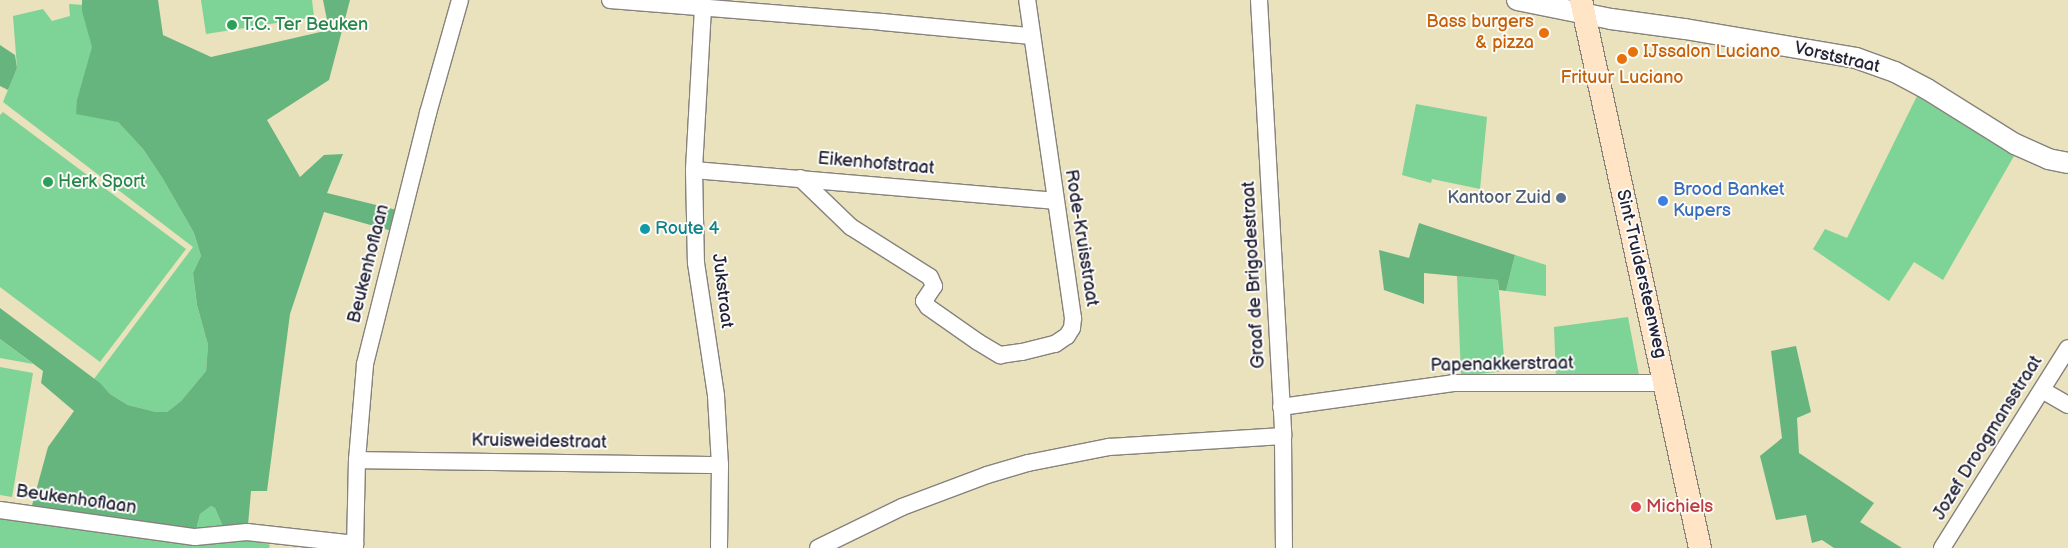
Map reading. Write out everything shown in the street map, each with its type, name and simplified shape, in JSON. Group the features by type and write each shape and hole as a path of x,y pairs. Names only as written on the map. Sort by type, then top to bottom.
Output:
{"main road":[{"name":"Sint-Truidersteenweg","path":"1583,7 1700,548"}],"street":[{"name":"Beukenhoflaan","path":"0,510 194,537 248,532 355,546 357,460 365,364 428,113 460,0"},
{"path":"610,0 1031,36"},
{"name":"Rode-Kruisstraat","path":"800,178 851,227 930,277 934,286 924,301 933,313 1000,355 1055,344 1067,336 1072,328 1073,318 1054,200 1027,0"},
{"name":"Graaf de Brigodestraat","path":"1260,0 1281,406 1284,548"},
{"name":"Vorststraat","path":"1517,0 1583,7 1685,29 1856,58 1895,72 1927,89 2015,144 2048,159 2068,163"},
{"name":"Jukstraat","path":"703,8 694,170 696,263 716,396 720,465 719,548"},
{"name":"Eikenhofstraat","path":"694,170 1054,200"},
{"name":"Jozef Droogmansstraat","path":"1942,548 2068,348"},
{"name":"Papenakkerstraat","path":"1281,406 1453,382 1665,383"},
{"path":"2042,390 2068,405"},
{"path":"818,548 902,507 987,475 1028,463 1109,447 1282,436"},
{"name":"Kruisweidestraat","path":"357,460 720,465"}],"green space":[{"path":"82,0 158,0 163,35 211,57 329,30 323,0 350,0 329,80 267,120 300,177 324,155 343,154 327,193 397,210 392,231 324,212 290,314 267,491 251,491 248,525 224,529 215,508 211,506 200,514 196,530 31,509 48,447 74,411 41,383 43,371 0,339 0,308 100,383 110,394 128,405 156,412 167,412 181,401 206,371 208,345 197,305 193,273 201,256 194,233 163,179 143,149 118,122 76,114 77,100 92,47 82,11"},
{"name":"T.C. Ter Beuken","path":"201,0 312,0 314,17 206,34"},
{"path":"69,4 84,5 118,122 143,149 163,179 194,233 201,256 193,273 197,305 208,345 206,371 181,401 167,412 156,412 128,405 110,394 94,379 193,247 3,102 17,68 13,16 43,9 52,21 70,16"},
{"path":"0,45 15,55 17,68 8,90 0,86"},
{"path":"1917,96 2014,156 1943,280 1914,262 1889,301 1813,249 1825,229 1847,238"},
{"path":"1416,104 1487,117 1480,189 1432,179 1431,183 1402,175"},
{"name":"Herk Sport","path":"3,112 186,249 100,362 0,287 0,115"},
{"path":"1419,223 1515,255 1506,291 1499,290 1498,280 1424,273 1424,304 1384,290 1379,250 1409,258"},
{"path":"1515,255 1546,265 1546,296 1506,291"},
{"path":"1457,276 1498,280 1505,371 1461,376"},
{"path":"1628,317 1639,375 1556,377 1554,327"},
{"path":"0,339 33,364 0,358"},
{"path":"1796,346 1811,412 1797,418 1799,453 1874,503 1860,522 1902,548 1834,548 1822,540 1812,543 1806,515 1776,520 1760,456 1782,438 1771,351"},
{"path":"0,367 33,373 12,497 0,495"},
{"path":"211,506 215,508 224,529 196,530 200,514"},
{"path":"0,513 243,536 270,545 269,548 0,548"}],"place":[{"name":"T.C. Ter Beuken","path":"232,25"},
{"name":"Bass burgers & pizza","path":"1544,33"},
{"name":"IJssalon Luciano","path":"1633,52"},
{"name":"Frituur Luciano","path":"1622,59"},
{"name":"Herk Sport","path":"48,182"},
{"name":"Kantoor Zuid","path":"1561,198"},
{"name":"Brood Banket Kupers","path":"1663,201"},
{"name":"Route 4","path":"645,229"},
{"name":"Michiels","path":"1636,507"}]}
